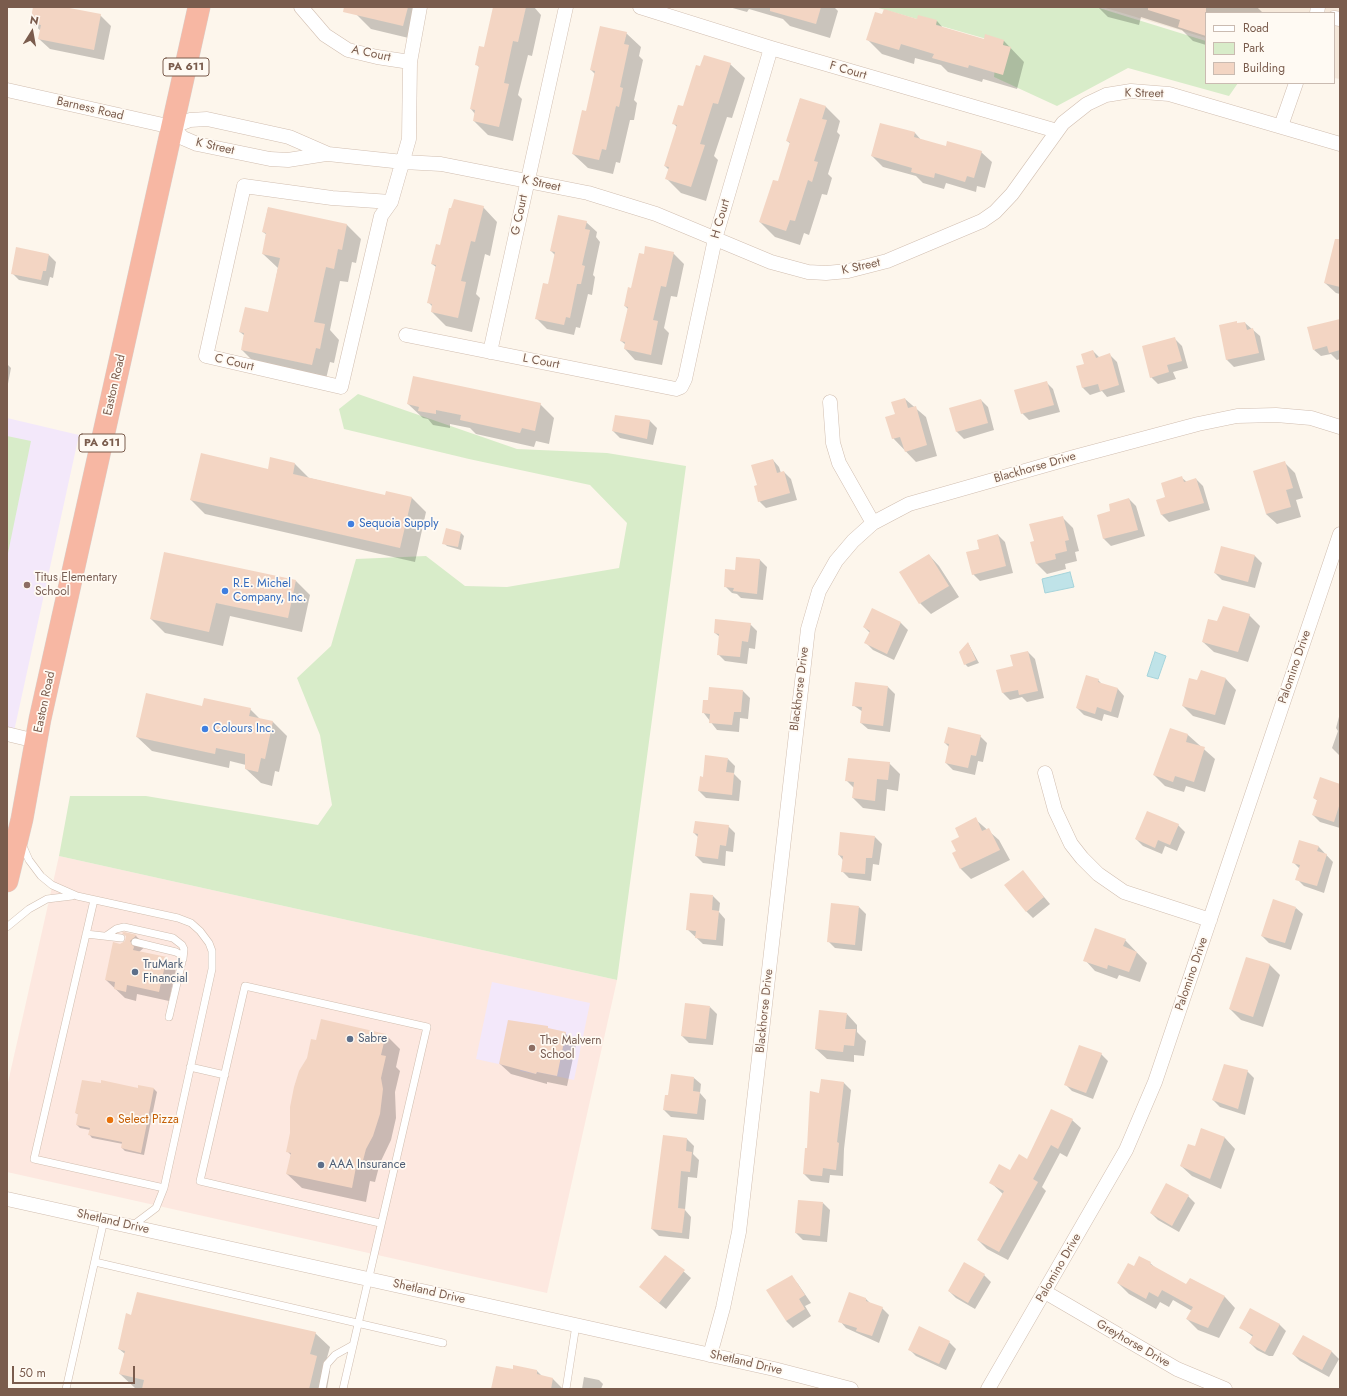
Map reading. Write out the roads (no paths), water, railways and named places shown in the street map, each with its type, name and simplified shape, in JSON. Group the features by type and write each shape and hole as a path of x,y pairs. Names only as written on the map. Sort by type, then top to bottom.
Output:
{"highway":[{"name":"Easton Road","path":"7,882 18,835 36,741 199,7"}],"street":[{"name":"A Court","path":"301,7 324,35 348,50 376,57 410,62"},
{"path":"403,162 409,139 410,62 420,7"},
{"name":"G Court","path":"490,352 566,7"},
{"name":"F Court","path":"640,7 771,48 1057,131"},
{"name":"H Court","path":"676,389 681,387 685,379 715,239 771,48"},
{"path":"1281,126 1296,84"},
{"name":"Barness Road","path":"7,90 172,127"},
{"name":"K Street","path":"328,154 289,137 207,119 190,120 172,127 183,138 197,144 270,159 288,160 328,154 403,162 441,164 588,193 628,204 772,262 808,272 848,271 887,261 973,226 995,212 1012,194 1057,131 1075,112 1087,104 1106,96 1131,91 1150,91 1169,94 1340,144"},
{"name":"C Court","path":"391,202 332,198 244,186 206,356 341,387 381,216 391,202 403,162"},
{"name":"L Court","path":"406,335 676,389"},
{"path":"830,402 833,443 839,464 873,523"},
{"name":"Blackhorse Drive","path":"710,1355 723,1308 739,1232 808,629 819,591 836,561 853,541 873,523 888,513 916,502 1081,455 1198,424 1237,416 1276,415 1311,418 1340,427"},
{"name":"Palomino Drive","path":"988,1389 1126,1150 1155,1082 1340,534"},
{"path":"7,734 36,741"},
{"path":"1045,773 1056,810 1071,844 1098,874 1124,892 1210,920"},
{"name":"Shetland Drive","path":"7,1199 774,1369 851,1389"},
{"name":"Greyhorse Drive","path":"1045,1292 1177,1369 1225,1389"}],"lane":[{"path":"18,835 29,860 41,876 52,884 76,896"},
{"path":"7,927 29,909 46,899 65,895 76,896 178,918 191,924 200,931 209,943 212,951 212,969 164,1188 156,1208 132,1227"},
{"path":"94,900 34,1159 164,1188"},
{"path":"106,936 116,929 124,927 174,938 182,945 184,949 183,959 169,1018"},
{"path":"86,934 121,938"},
{"path":"135,942 176,952 183,959"},
{"path":"343,1389 380,1223 386,1210 427,1027 245,986 200,1181 380,1223"},
{"path":"190,1067 225,1075"},
{"path":"66,1389 104,1220"},
{"path":"94,1262 443,1343"},
{"path":"566,1389 576,1325"},
{"path":"322,1389 327,1364 335,1355 353,1345"}],"water":[{"path":"1070,572 1074,587 1045,593 1042,579"},
{"path":"1155,652 1166,656 1158,679 1147,676"}],"place":[{"name":"Sequoia Supply","path":"351,524"},
{"name":"Titus Elementary School","path":"27,585"},
{"name":"R.E. Michel Company, Inc.","path":"225,591"},
{"name":"Colours Inc.","path":"205,729"},
{"name":"TruMark Financial","path":"135,972"},
{"name":"Sabre","path":"350,1039"},
{"name":"The Malvern School","path":"532,1048"},
{"name":"Select Pizza","path":"110,1120"},
{"name":"AAA Insurance","path":"321,1165"}]}
